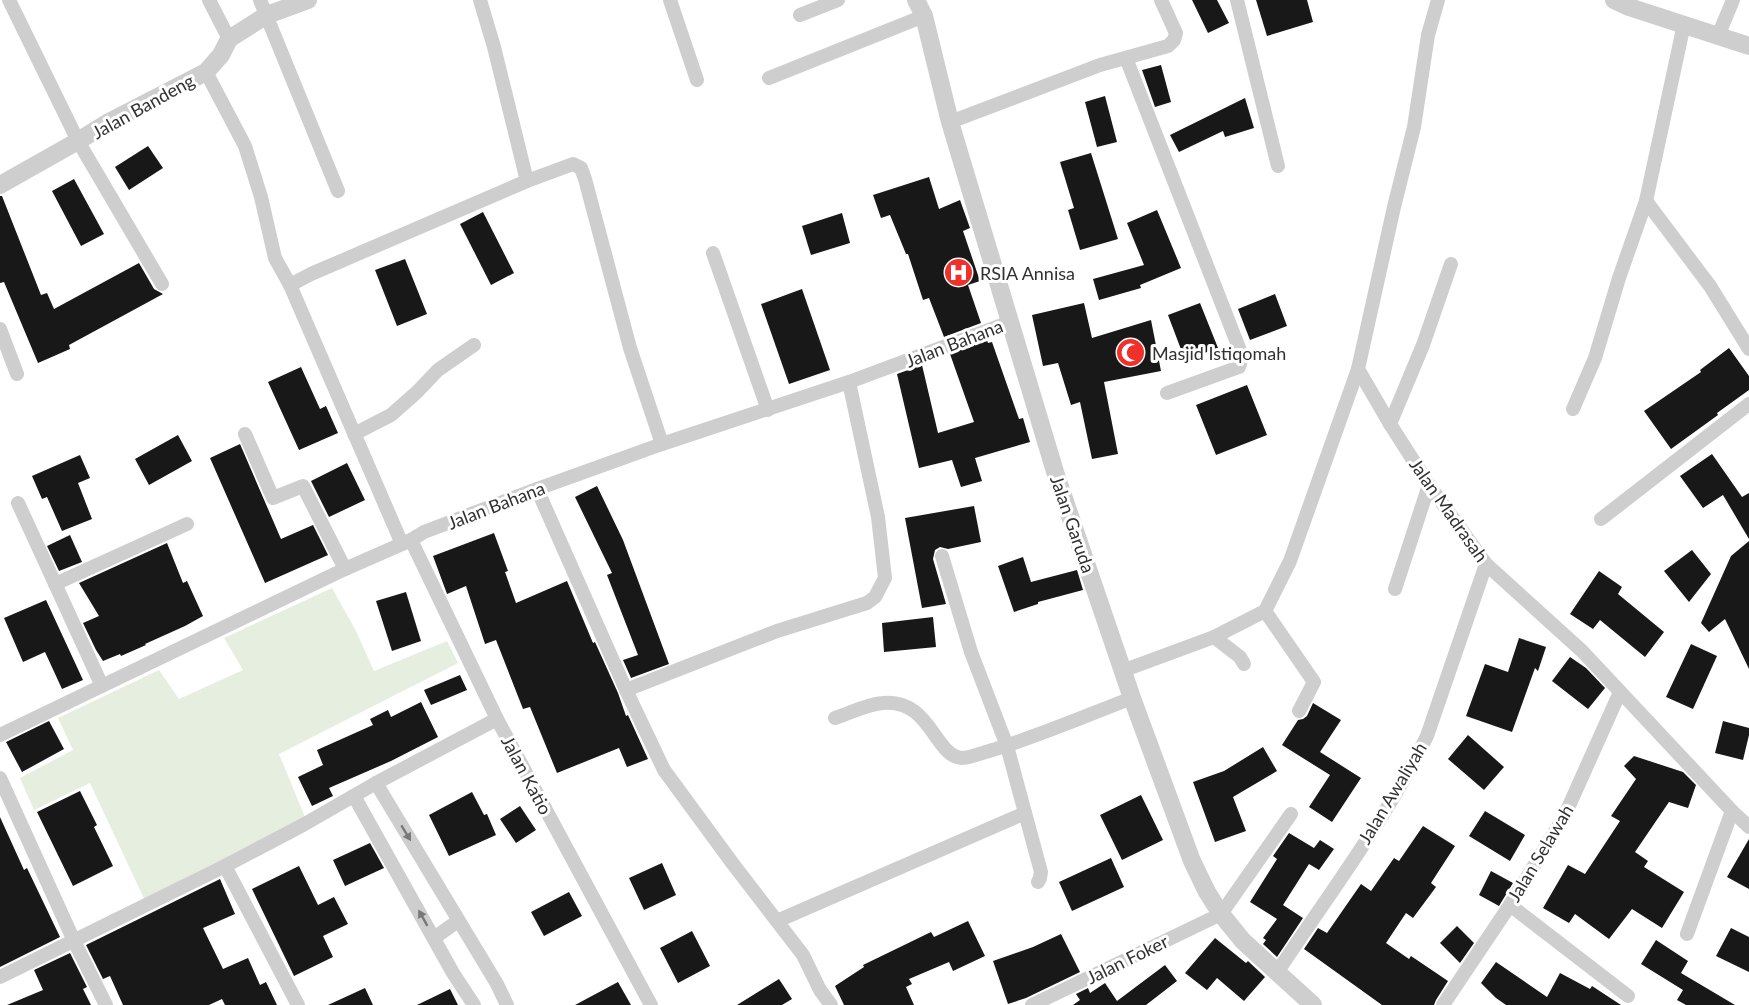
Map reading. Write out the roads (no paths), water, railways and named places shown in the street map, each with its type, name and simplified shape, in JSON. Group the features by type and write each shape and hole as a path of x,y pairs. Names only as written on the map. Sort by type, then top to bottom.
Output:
{"street":[{"path":"9,0 78,141 162,284"},
{"path":"209,0 229,39"},
{"name":"Jalan Bandeng","path":"0,185 109,122 206,72 221,55 229,39 264,8 308,0"},
{"path":"480,0 494,47 526,181"},
{"path":"670,0 698,80"},
{"path":"800,15 838,0"},
{"path":"950,122 1100,65 1168,46 1174,40 1176,33 1161,0"},
{"path":"1237,0 1278,166"},
{"path":"1122,671 1214,637 1265,611 1290,561 1358,369 1414,127 1428,35 1438,0"},
{"path":"1718,36 1733,0"},
{"path":"1625,2 1749,46"},
{"path":"264,8 338,191"},
{"path":"769,78 920,8"},
{"name":"Jalan Garuda","path":"920,8 950,122 1056,475 1122,671 1192,861 1221,914 1243,941 1313,1005"},
{"path":"1573,409 1595,358 1619,278 1646,201 1684,24"},
{"path":"1126,58 1242,360 1239,367 1167,393"},
{"name":"Jalan Katio","path":"206,72 245,146 261,197 275,258 290,285 354,434 406,542 497,719 651,1005"},
{"path":"290,285 526,181 573,164 581,168 585,179 630,348 662,444"},
{"path":"1646,201 1710,286 1749,349"},
{"path":"713,253 768,410"},
{"path":"1390,424 1423,345 1451,264"},
{"name":"Jalan Bahana","path":"0,735 424,532 662,444 849,382 1010,322"},
{"path":"0,328 16,374"},
{"path":"354,434 391,414 438,370 474,345"},
{"name":"Jalan Madrasah","path":"1358,369 1390,424 1430,485 1486,564 1582,651 1749,827"},
{"path":"626,690 777,631 867,603 875,597 885,578 878,517 849,382"},
{"path":"1601,519 1749,404"},
{"path":"245,434 273,498 303,486 345,569"},
{"path":"1395,590 1430,485"},
{"path":"537,489 664,770 804,955 820,990 831,1005"},
{"path":"18,503 102,686"},
{"path":"55,584 187,524"},
{"path":"942,556 971,652 1007,746 1041,872 1038,882"},
{"name":"Jalan Awaliyah","path":"1278,971 1388,805 1427,736 1486,564"},
{"path":"1265,611 1314,682 1299,711"},
{"path":"1214,637 1240,657 1244,664"},
{"name":"Jalan Selawah","path":"1443,1005 1510,905 1564,817 1620,692"},
{"path":"835,718 873,704 886,702 898,704 914,710 954,756 963,758 1007,746 1132,698"},
{"path":"0,977 225,866 497,719"},
{"path":"0,778 74,941 106,1005"},
{"path":"376,783 497,984 507,1005"},
{"path":"354,796 474,1005"},
{"path":"1687,934 1732,811"},
{"path":"777,921 1025,813"},
{"path":"1221,914 1291,814"},
{"path":"225,866 298,1005"},
{"path":"1510,905 1628,996"},
{"name":"Jalan Foker","path":"1032,1005 1221,914"},
{"path":"434,938 458,921"}],"place":[{"name":"RSIA Annisa","path":"959,273"},
{"name":"Masjid Istiqomah","path":"1131,353"}]}
